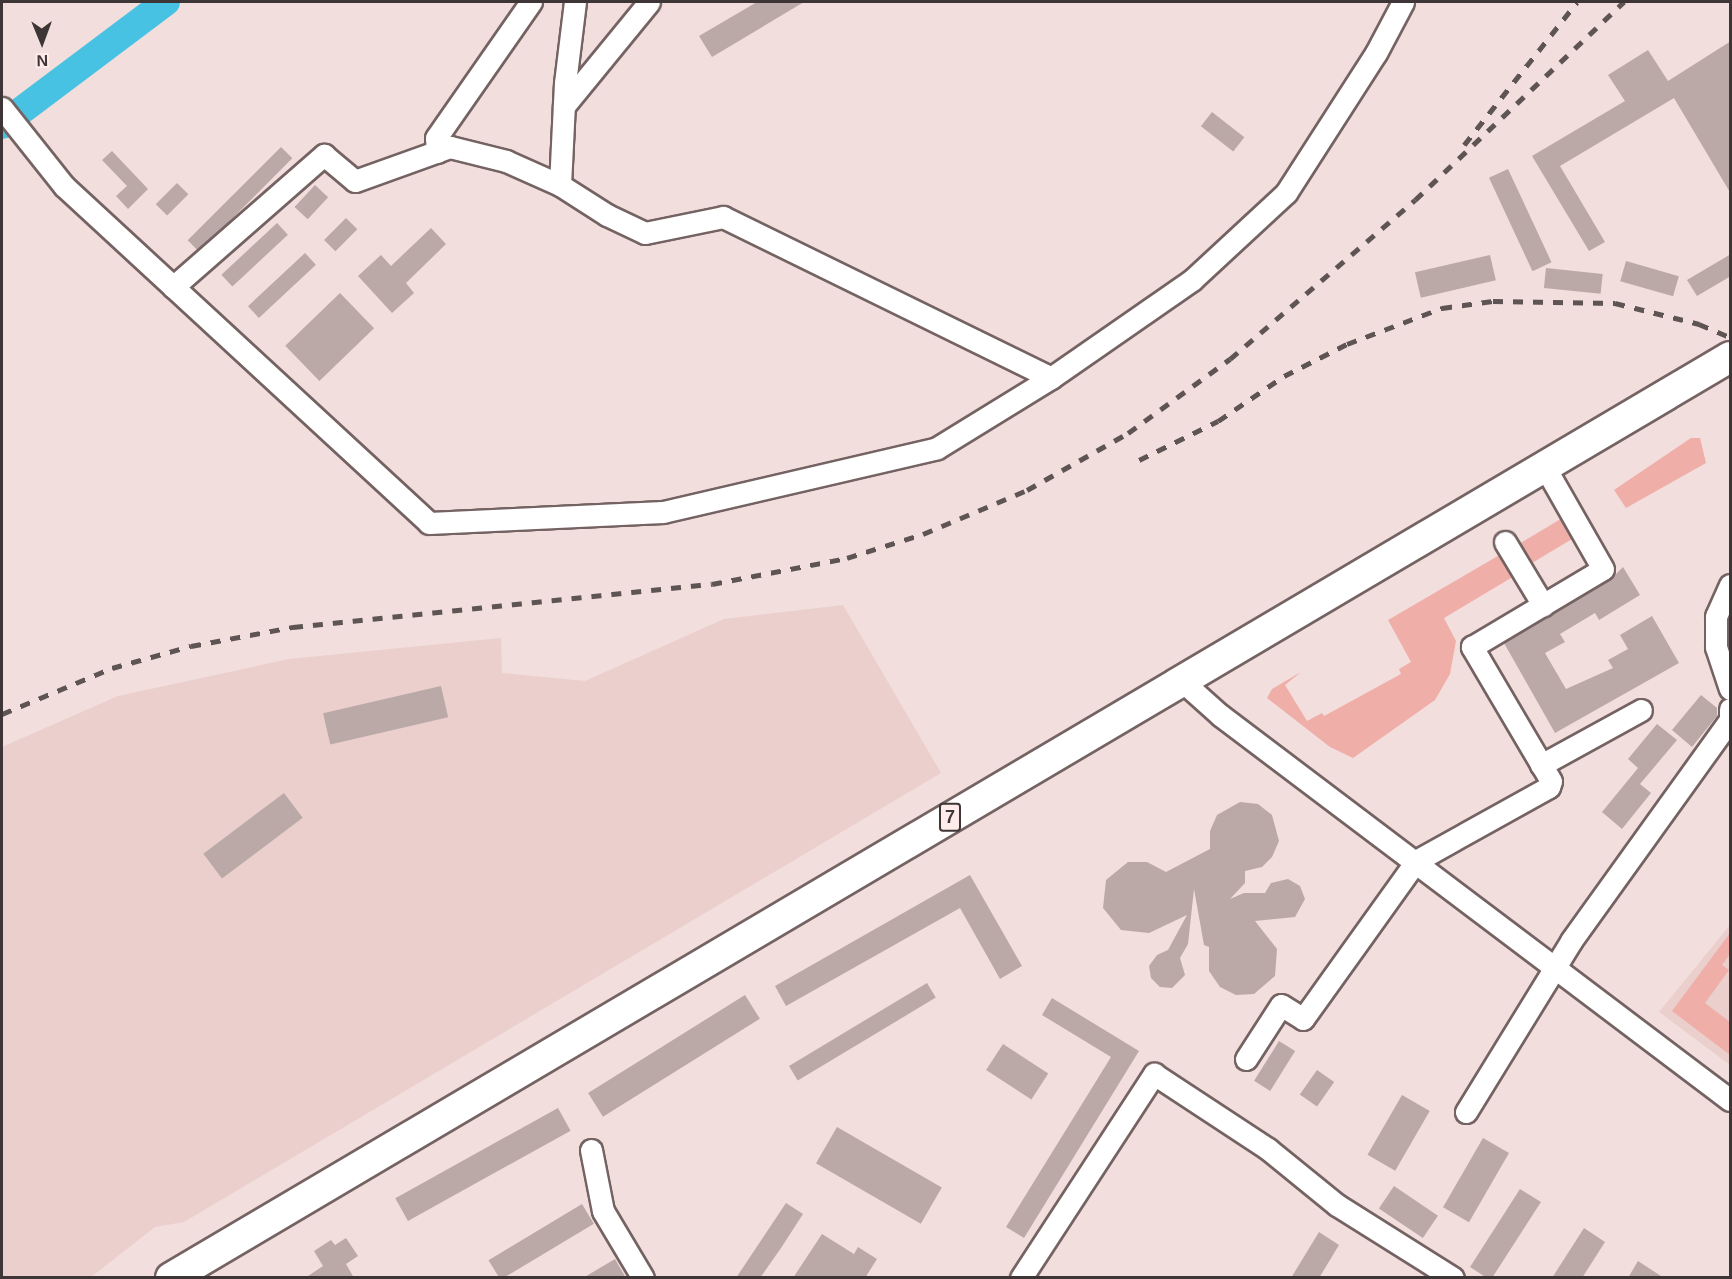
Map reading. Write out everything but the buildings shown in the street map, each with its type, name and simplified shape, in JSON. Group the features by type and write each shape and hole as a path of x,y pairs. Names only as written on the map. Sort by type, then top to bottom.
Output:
{"highway":[{"name":"7","path":"176,1276 1182,681 1546,469 1731,357"}],"street":[{"path":"436,152 435,138 531,2"},
{"path":"560,185 564,106 575,2"},
{"path":"564,106 649,2"},
{"path":"2,108 64,186 429,523 663,512 937,448 1051,378 1192,280 1286,193 1376,53 1403,2"},
{"path":"173,286 324,156 355,181 450,147 506,161 560,185 607,215 645,233 723,217 1051,378"},
{"path":"1246,1059 1281,1005 1303,1019 1416,861 1549,787 1551,781 1472,647 1603,569 1546,469"},
{"path":"1505,542 1543,605"},
{"path":"1731,585 1716,616 1716,647 1731,689"},
{"path":"1182,681 1220,715 1556,965 1731,1100"},
{"path":"1466,1112 1556,965 1730,720 1731,709"},
{"path":"1541,765 1641,710"},
{"path":"1021,1278 1154,1074 1268,1149 1337,1205 1453,1278"},
{"path":"591,1150 603,1211 643,1278"}],"shaded area":[{"path":"1691,438 1700,438 1706,463 1626,508 1614,490"},
{"path":"1564,517 1576,537 1529,565 1517,545"},
{"path":"1503,553 1516,575 1444,618 1456,641 1450,674 1435,700 1353,758 1330,747 1267,698 1272,689 1301,672 1285,685 1307,721 1322,713 1324,716 1401,674 1399,669 1411,662 1388,620"},
{"path":"843,605 941,773 184,1222 155,1227 91,1277 2,1278 2,747 118,696 289,659 501,638 502,673 585,681 724,619"},
{"path":"1730,925 1730,1065 1659,1012"},
{"path":"1730,933 1730,954 1722,965 1729,970 1705,1003 1730,1022 1730,1055 1672,1011"}],"waterway":[{"path":"2,125 166,2"}],"railway":[{"path":"1464,145 1577,2"},
{"path":"2,714 112,668 191,646 293,627 712,584 847,558 923,534 1027,490 1128,433 1230,359 1415,200 1624,2"},
{"path":"1139,460 1218,421 1284,376 1347,344 1442,308 1493,301 1615,303 1699,324 1730,337"}]}
